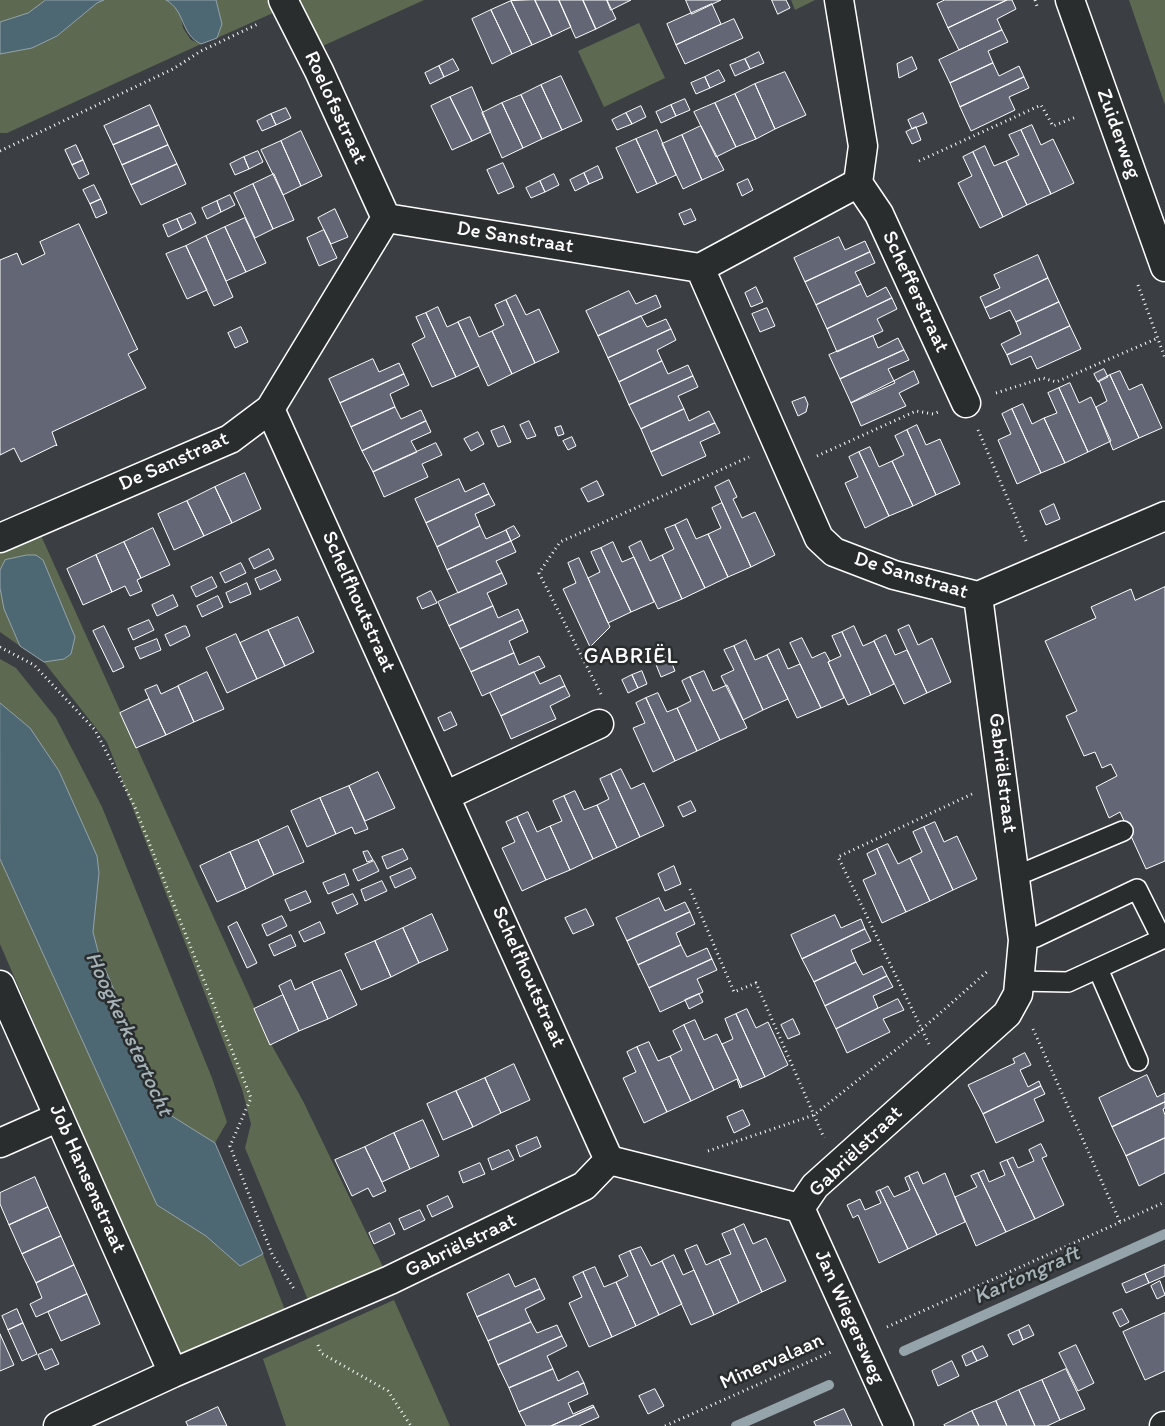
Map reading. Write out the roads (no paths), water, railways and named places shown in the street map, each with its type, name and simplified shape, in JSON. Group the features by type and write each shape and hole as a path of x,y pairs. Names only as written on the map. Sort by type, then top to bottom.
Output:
{"street":[{"path":"700,268 858,183 863,146 839,0"},
{"name":"Zuiderweg","path":"1070,0 1165,267"},
{"name":"Roelofsstraat","path":"285,5 319,71 386,218"},
{"name":"Schefferstraat","path":"858,183 879,214 966,403"},
{"name":"De Sanstraat","path":"0,538 230,440 270,409 386,218 700,268 819,538 834,552 894,576 978,596"},
{"name":"Schelfhoutstraat","path":"270,409 609,1160"},
{"path":"978,596 1165,516"},
{"name":"Gabriëlstraat","path":"58,1426 173,1373 390,1280 584,1186 609,1160 800,1208 815,1186 1007,1014 1019,987 1023,940 978,596"},
{"path":"445,796 599,724"},
{"name":"Job Hansenstraat","path":"0,985 173,1373"},
{"path":"0,1143 59,1117"},
{"name":"Jan Wiegersweg","path":"800,1208 899,1426"}],"lane":[{"path":"1015,873 1028,871 1123,831"},
{"path":"1019,987 1068,982 1162,939 1137,889 1036,937 1023,940"},
{"path":"1098,969 1138,1062"}],"water":[{"path":"46,0 104,0 97,3 57,36 32,48 0,54 0,22 28,13"},
{"path":"166,0 216,0 222,24 217,38 201,44 194,40 186,29 177,10"},
{"path":"36,555 43,560 75,637 71,654 64,659 44,662 20,646 4,609 0,588 0,570 5,560"},
{"name":"Hoogkerkstertocht","path":"0,703 30,728 59,771 97,856 99,873 93,932 99,955 167,1113 215,1143 263,1254 240,1266 206,1236 157,1205 0,859"}],"waterway":[{"name":"Kartongraft","path":"904,1351 1165,1234"},
{"name":"Kartongraft","path":"736,1426 829,1385"}],"district":[{"name":"GABRIËL","path":"631,657"}]}
